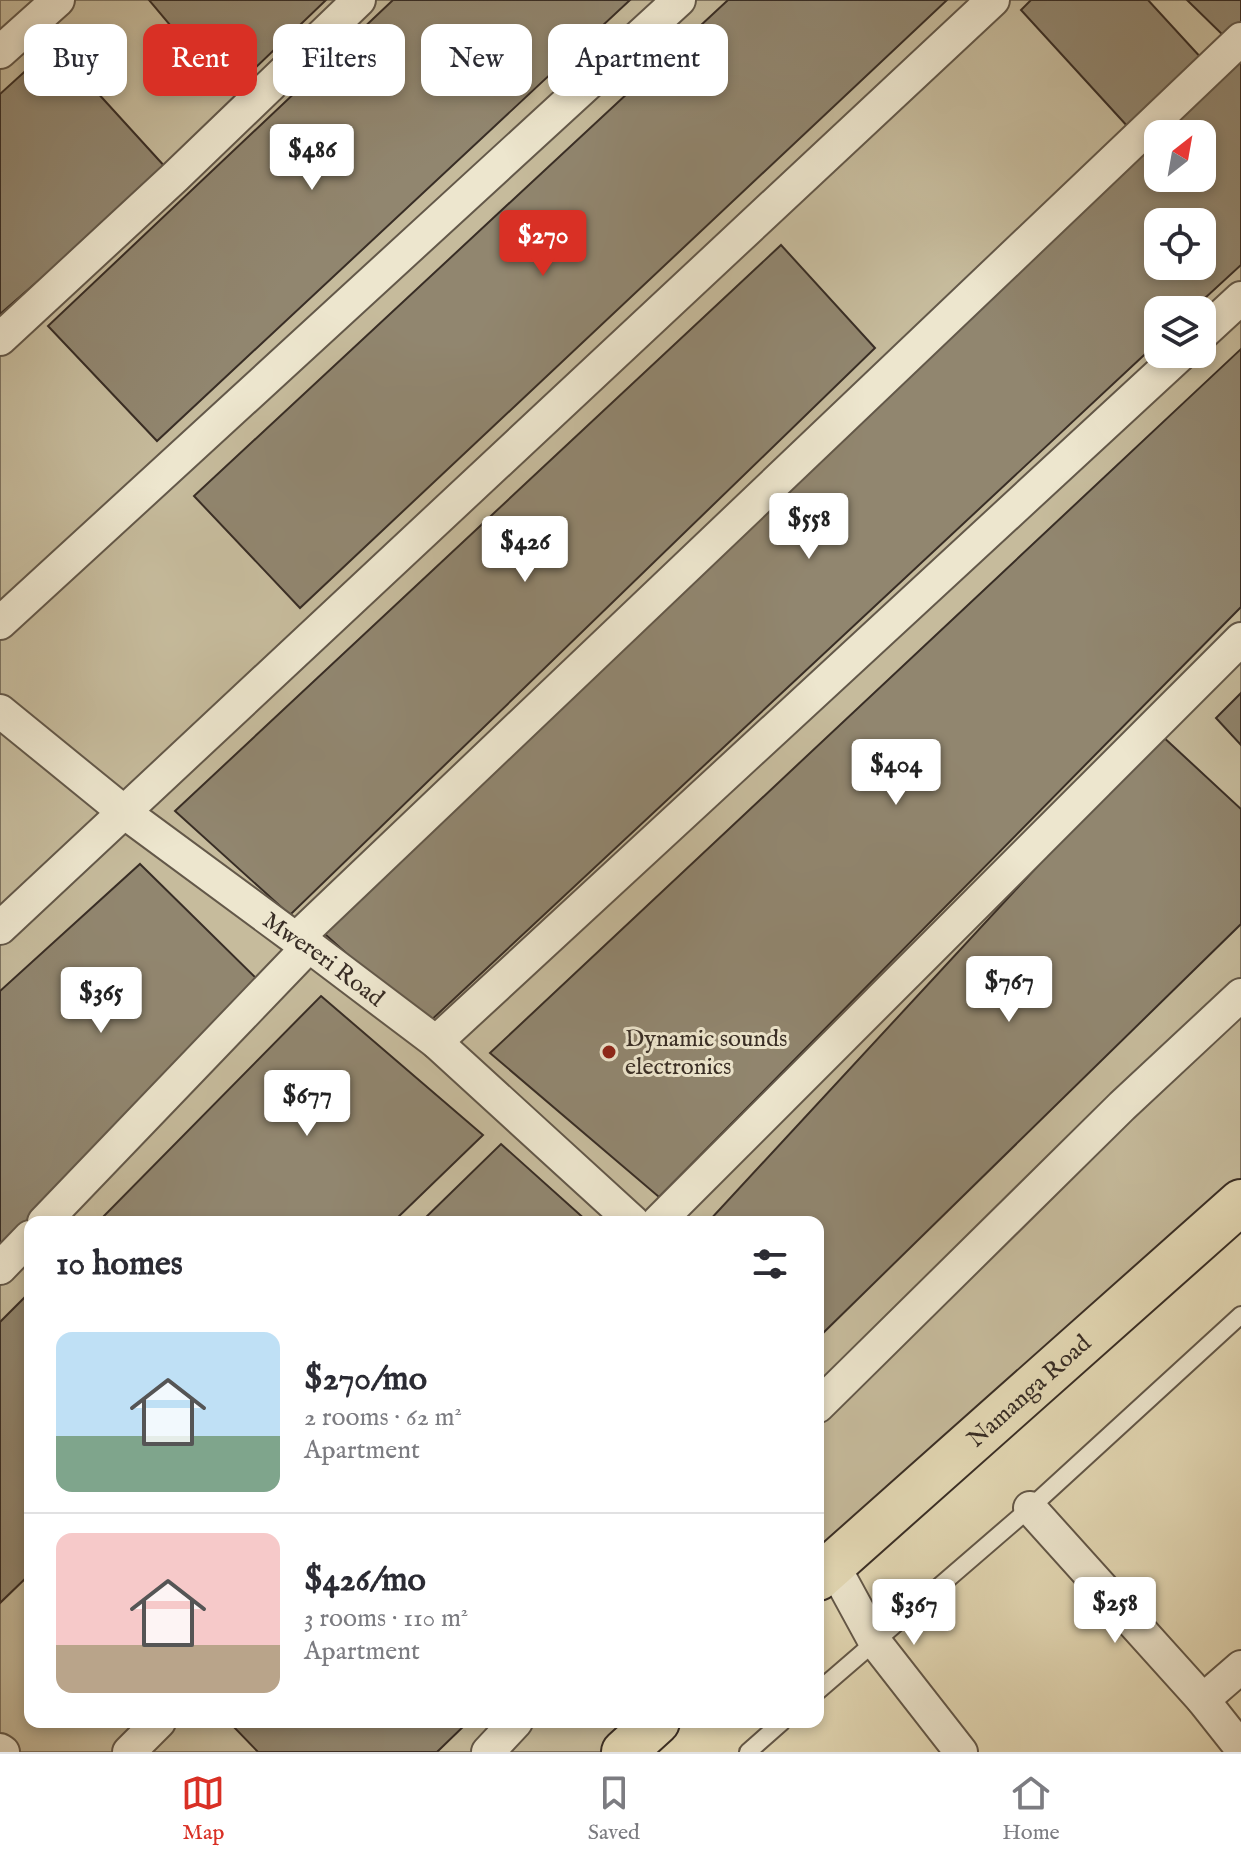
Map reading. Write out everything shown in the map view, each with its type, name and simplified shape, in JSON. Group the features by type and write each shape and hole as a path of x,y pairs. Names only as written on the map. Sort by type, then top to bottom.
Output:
{"highway":[{"name":"Namanga Road","path":"826,1572 1241,1202"},
{"path":"624,1752 650,1728"}],"street":[{"path":"0,52 58,0"},
{"path":"0,339 359,0"},
{"path":"0,623 679,0"},
{"path":"0,928 993,0"},
{"path":"50,1216 302,942 1241,39"},
{"path":"1216,321 1241,298"},
{"path":"436,1042 1166,368"},
{"path":"664,1216 1241,639"},
{"name":"Mwereri Road","path":"0,711 124,812 436,1042 626,1216"},
{"path":"824,1391 1241,995"},
{"path":"0,1268 24,1243"},
{"path":"1030,1508 1203,1700 1241,1748"},
{"path":"826,1572 875,1642 961,1752"},
{"path":"1203,1700 1241,1667"},
{"path":"129,1752 153,1728"},
{"path":"488,1752 510,1728"}],"lane":[{"path":"824,1686 1030,1508 1241,1315"},
{"path":"748,1752 775,1728"}],"shaded area":[{"path":"0,0 1241,0 1241,1202 824,1573 824,1216 24,1216 24,1728 650,1728 624,1752 0,1752"}],"building":[{"path":"149,0 326,0 301,24 273,24 273,51 257,66 257,24 169,24"},
{"path":"393,0 630,0 604,24 548,24 548,76 532,91 532,24 421,24 421,96 527,96 157,441 48,326 291,96 405,96 405,24 368,24"},
{"path":"728,0 947,0 300,608 194,496 625,96 728,96 728,24 702,24"},
{"path":"1031,0 1148,0 1204,61 1129,128 1021,10"},
{"path":"1187,0 1241,0 1241,25 1229,41"},
{"path":"1241,50 1241,265 1207,296 1144,296 1144,355 426,1025 316,926 1144,142 1144,192 1216,192 1216,120 1167,120"},
{"path":"24,72 24,96 100,96 167,169 0,314 0,94"},
{"path":"781,245 875,348 290,915 175,811"},
{"path":"1241,349 1241,607 659,1197 490,1053"},
{"path":"1241,693 1241,745 1216,718"},
{"path":"1160,734 1241,809 1241,924 824,1332 824,1216 714,1216"},
{"path":"140,864 260,982 39,1216 24,1216 24,1232 0,1257 0,991"},
{"path":"321,996 483,1135 399,1216 104,1216"},
{"path":"501,1144 581,1216 427,1216"},
{"path":"24,1298 24,1580 0,1603 0,1322"},
{"path":"235,1728 462,1728 437,1752 258,1752"}],"place":[{"name":"Dynamic sounds electronics","path":"609,1052"}]}
